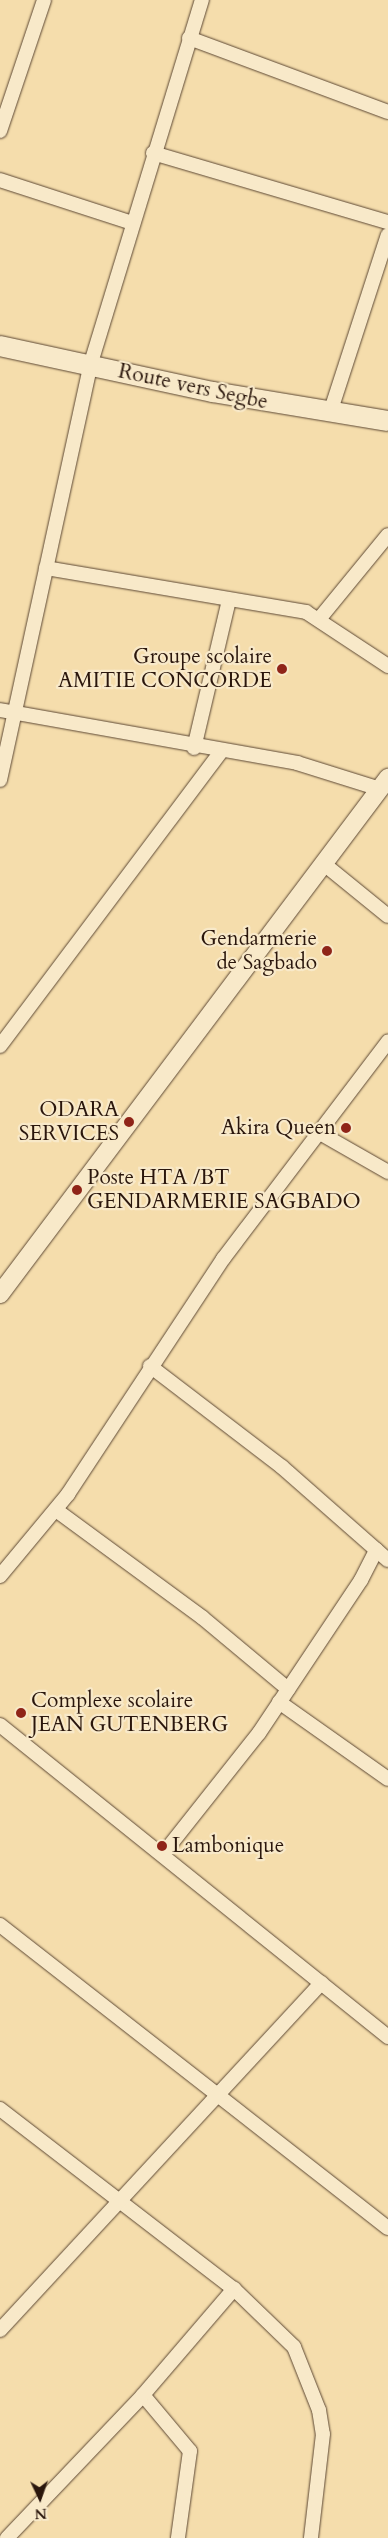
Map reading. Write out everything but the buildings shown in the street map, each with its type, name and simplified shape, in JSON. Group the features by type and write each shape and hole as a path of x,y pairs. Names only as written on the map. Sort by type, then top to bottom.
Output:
{"main road":[{"name":"Route vers Segbe","path":"0,346 90,366 330,413 388,421"}],"street":[{"path":"0,131 44,0"},
{"path":"0,780 90,366 153,153 202,0"},
{"path":"190,38 388,112"},
{"path":"153,153 388,222"},
{"path":"0,180 132,223"},
{"path":"330,413 388,235"},
{"path":"320,618 388,534"},
{"path":"46,568 320,618 388,666"},
{"path":"194,748 229,600"},
{"path":"0,710 220,753 315,767 384,784 0,1294"},
{"path":"0,1046 220,753"},
{"path":"324,864 388,916"},
{"path":"0,1576 56,1510 150,1366 318,1132 388,1042"},
{"path":"318,1132 388,1172"},
{"path":"150,1366 282,1468 388,1560"},
{"path":"56,1510 210,1624 288,1689"},
{"path":"163,1854 280,1702 376,1550"},
{"path":"280,1702 388,1779"},
{"path":"0,1725 163,1854 388,2037"},
{"path":"0,1925 388,2228"},
{"path":"0,2330 118,2199 321,1983"},
{"path":"0,2109 234,2289 294,2347 319,2410 322,2434 311,2538"},
{"path":"6,2538 144,2395 234,2289"},
{"path":"144,2395 190,2451 178,2538"}],"place":[{"name":"Groupe scolaire AMITIE CONCORDE","path":"282,669"},
{"name":"Gendarmerie de Sagbado","path":"327,951"},
{"name":"ODARA SERVICES","path":"129,1122"},
{"name":"Akira Queen","path":"346,1128"},
{"name":"Poste HTA /BT GENDARMERIE SAGBADO","path":"77,1190"},
{"name":"Complexe scolaire JEAN GUTENBERG","path":"21,1713"},
{"name":"Lambonique","path":"162,1846"}]}
